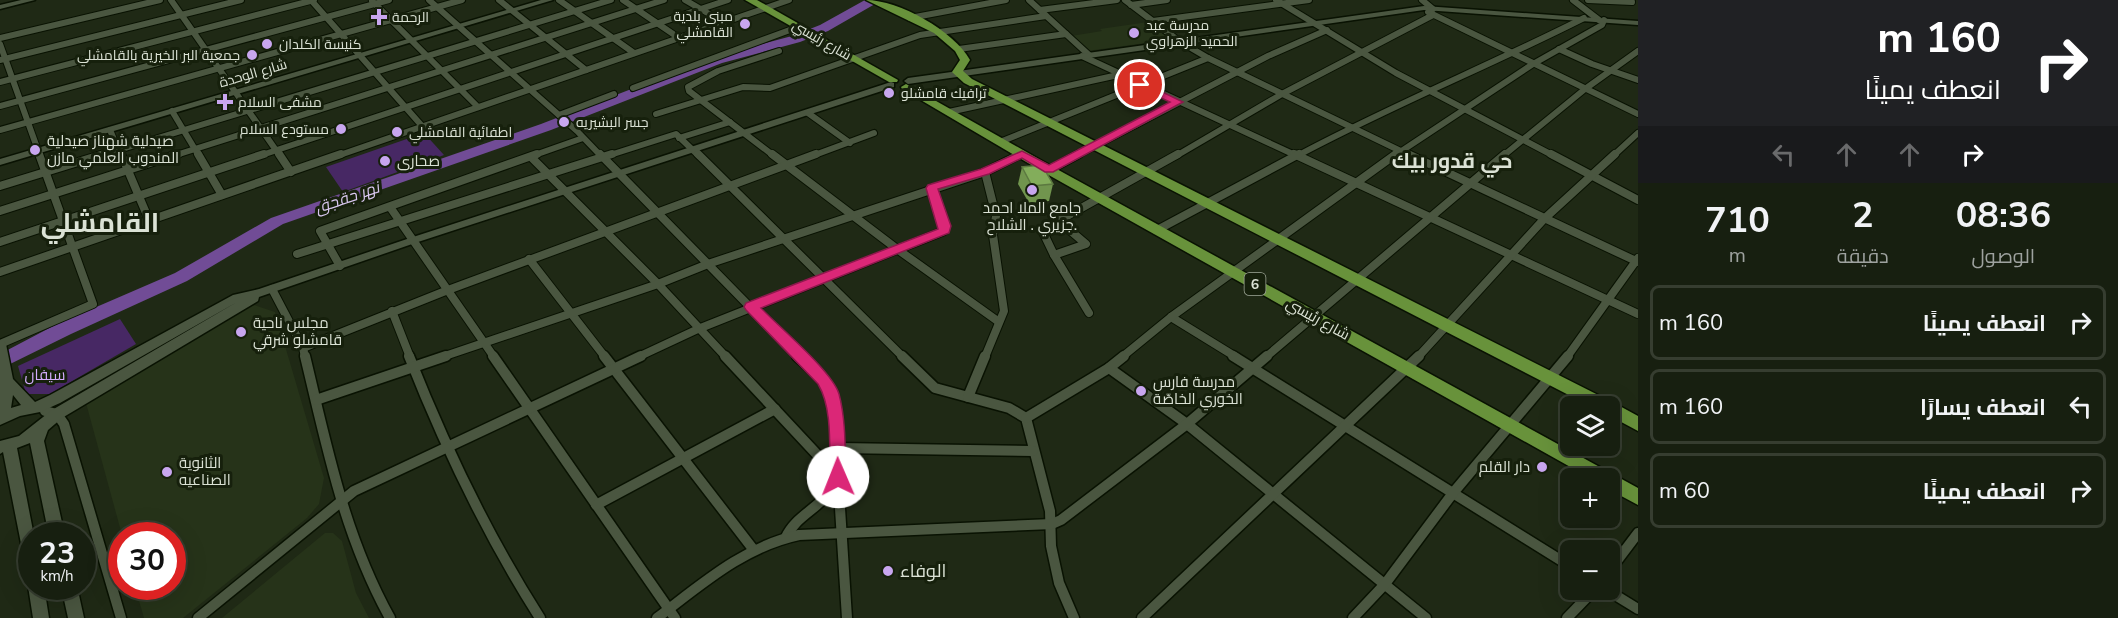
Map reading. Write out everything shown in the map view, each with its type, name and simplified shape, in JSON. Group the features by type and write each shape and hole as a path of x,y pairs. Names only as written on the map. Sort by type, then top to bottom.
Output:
{"highway":[{"name":"شارع رئيسي","path":"750,0 854,58 892,83"},
{"path":"871,0 938,31 959,49 965,60 957,70 958,74 968,81 1584,396"},
{"name":"6","path":"892,83 907,84"},
{"name":"شارع رئيسي","path":"907,84 949,112 1049,170 1587,468"},
{"path":"1620,414 1638,424"},
{"path":"1620,486 1638,496"}],"street":[{"path":"0,5 11,0"},
{"path":"0,5 31,0"},
{"path":"0,39 160,0"},
{"path":"171,0 291,172"},
{"path":"3,60 241,0"},
{"path":"0,82 312,0 422,126"},
{"path":"0,106 326,17 373,2 389,0"},
{"path":"429,0 580,134 827,386 833,400 848,618"},
{"path":"0,130 462,0"},
{"path":"500,0 586,70"},
{"name":"شارع الوحدة","path":"511,10 540,0"},
{"name":"شارع الوحدة","path":"0,160 549,0"},
{"path":"559,0 634,53"},
{"path":"0,186 611,0"},
{"path":"623,0 679,38"},
{"path":"0,211 664,0"},
{"path":"685,0 723,22"},
{"path":"0,242 728,0"},
{"path":"0,272 789,0"},
{"path":"967,0 975,5"},
{"path":"910,18 1006,0"},
{"path":"1029,0 1066,34 1085,56 1118,75 1638,314"},
{"path":"1040,10 1080,2 1117,0"},
{"path":"1125,0 1179,41 1237,72 1469,184 1637,260 1606,300 1577,345 1453,493 1385,584 1353,618"},
{"path":"1131,5 1167,0"},
{"path":"1153,21 1279,2 1309,0"},
{"path":"1573,0 1602,20"},
{"path":"1588,0 1632,2"},
{"path":"373,2 478,107"},
{"path":"1279,2 1463,109 1638,200"},
{"path":"907,84 958,74 1179,41 1428,8 1638,23"},
{"path":"1089,313 1054,255 1042,230 1361,51 1428,8"},
{"path":"1428,8 1513,54 1638,114"},
{"path":"656,114 743,87 770,88 938,31 1046,16"},
{"path":"1159,229 1297,158 1351,127 1513,54 1584,18"},
{"path":"1026,418 1109,368 1170,317 1401,151 1533,64 1602,25 1602,20"},
{"path":"633,88 800,28"},
{"path":"1049,170 1237,72 1327,30"},
{"path":"959,49 1066,34"},
{"path":"0,44 3,60 12,78 93,304 0,346 8,382 0,419"},
{"path":"1559,49 1610,71 1638,80"},
{"path":"779,51 738,64 690,84 689,92 897,249 999,321"},
{"path":"657,618 673,613 753,549 786,537 1052,524 1070,513 1187,424 1522,139 1638,51"},
{"path":"1000,142 1208,57"},
{"path":"949,112 1118,75"},
{"path":"54,522 36,441 47,418 46,411 55,399 225,303 745,134 892,83"},
{"name":"شارع الوحدة","path":"38,149 110,130 235,91"},
{"path":"561,117 614,94"},
{"path":"172,111 222,195"},
{"path":"808,113 850,143"},
{"path":"679,138 730,122"},
{"path":"110,130 149,220"},
{"path":"303,348 530,259 874,133"},
{"path":"1142,618 1408,368 1544,219 1638,133"},
{"path":"340,266 320,231 531,157 580,134"},
{"path":"297,254 676,134 935,388 1009,408 1026,418 1052,524 1052,552 1059,583 1074,618"},
{"path":"316,400 483,341 658,284 708,264 985,172 1022,154"},
{"path":"531,157 658,284 838,477"},
{"path":"968,397 1004,307 993,235 996,216 985,172"},
{"path":"198,618 354,491 698,329 945,229 932,188"},
{"path":"390,207 673,613"},
{"path":"1054,255 1086,244 1059,221"},
{"path":"530,259 753,549"},
{"path":"267,291 303,348 340,501 373,587 390,618"},
{"path":"0,419 17,411 46,411 267,291"},
{"path":"392,312 445,447 507,570 540,618"},
{"path":"1170,317 1560,560"},
{"path":"1109,368 1187,424 1426,618"},
{"path":"8,382 17,390 23,401 46,411 64,424 121,618"},
{"path":"596,505 775,409"},
{"path":"22,522 3,447 27,438 42,427"},
{"path":"837,448 1033,451"},
{"path":"786,537 796,519 831,491 838,477"},
{"path":"1620,557 1638,533"},
{"path":"1620,598 1638,609"},
{"path":"39,600 42,618"},
{"path":"72,600 75,618"},
{"path":"1567,618 1584,600"}],"shaded area":[{"path":"1148,22 1168,38 1167,40 1087,51 1071,36 1102,31 1100,29"},
{"path":"254,305 275,312 324,478 319,504 307,518 183,618 144,618 139,600 186,600 186,522 118,522 86,403 238,312"},
{"path":"325,533 333,533 342,541 356,593 369,618 222,618"}],"green space":[{"name":"صحارى","path":"424,133 444,155 343,192 326,167"},
{"name":"سيفان","path":"120,319 136,344 50,394 26,394 18,366"}],"building":[{"path":"1042,165 1053,184 1032,186 1022,167"}],"waterway":[{"name":"نهر جقجق","path":"0,362 64,329 181,277 277,221 546,127 718,60 796,39 824,28 861,5 876,0"}],"place":[{"name":"الرحمة","path":"379,17"},
{"name":"مبنى بلدية القامشلي","path":"745,24"},
{"name":"مدرسة عبد الحميد الزهراوي","path":"1134,33"},
{"name":"كنيسة الكلدان","path":"267,44"},
{"name":"جمعية البر الخيرية بالقامشلي","path":"252,55"},
{"name":"ترافيك قامشلو","path":"889,93"},
{"name":"مشفى السلام","path":"225,102"},
{"name":"جسر البشيريه","path":"564,122"},
{"name":"مستودع السلام","path":"341,129"},
{"name":"اطفائية القامشلي","path":"397,132"},
{"name":"صيدلية شهناز صيدلية المندوب العلمي مازن","path":"35,150"},
{"name":"صحارى","path":"385,161"},
{"name":"جامع الملا احمد جزيري . الشلاح.","path":"1032,190"},
{"name":"مجلس ناحية قامشلو شرقي","path":"241,332"},
{"name":"مدرسة فارس الخوري الخاصّة","path":"1141,391"},
{"name":"دار القلم","path":"1542,467"},
{"name":"الثانوية الصناعيه","path":"167,472"},
{"name":"الوفاء","path":"888,571"}],"district":[{"name":"حي قدور بيك","path":"1452,161"},
{"name":"القامشلي","path":"100,223"}],"route":[{"path":"838,477 836,428 831,393 823,380 751,307 944,231 945,226 932,188 985,172 1022,154 1049,170 1178,102 1140,85"}]}
